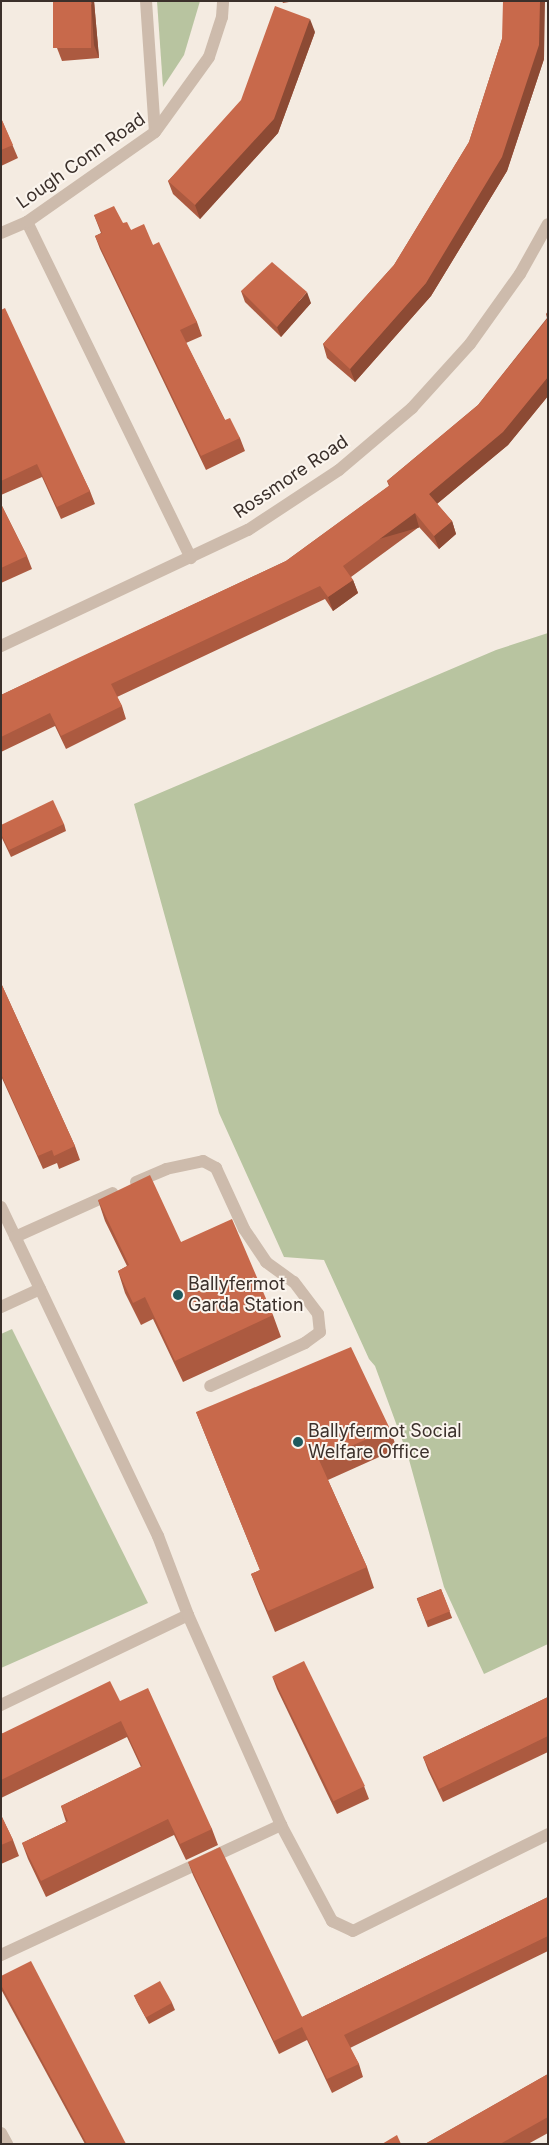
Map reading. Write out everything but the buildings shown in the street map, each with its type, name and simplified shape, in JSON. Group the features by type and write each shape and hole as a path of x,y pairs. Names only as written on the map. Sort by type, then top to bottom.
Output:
{"street":[{"path":"146,1 155,132"},
{"name":"Lough Conn Road","path":"1,233 27,222 155,132 209,57 222,17 223,1"},
{"path":"27,222 191,558"},
{"name":"Rossmore Road","path":"1,646 248,530 339,470 412,408 470,344 520,274 548,224"},
{"path":"15,1237 166,1169 203,1161 216,1168 244,1229 266,1262 294,1282 318,1314 320,1332 305,1343 210,1386"},
{"path":"1,1207 158,1536 188,1615 281,1825 332,1921 353,1931 548,1834"},
{"path":"1,1307 40,1289"},
{"path":"1,1705 188,1615"},
{"path":"1,1955 281,1825"},
{"path":"1,2133 7,2144"}],"green space":[{"path":"157,1 200,1 184,55 163,87"},
{"path":"548,633 548,1644 484,1674 444,1587 408,1456 375,1366 369,1359 324,1260 284,1257 219,1113 134,804 496,650"},
{"path":"12,1329 148,1603 1,1668 1,1334"}],"place":[{"name":"Ballyfermot Garda Station","path":"178,1295"},
{"name":"Ballyfermot Social Welfare Office","path":"298,1442"}]}
